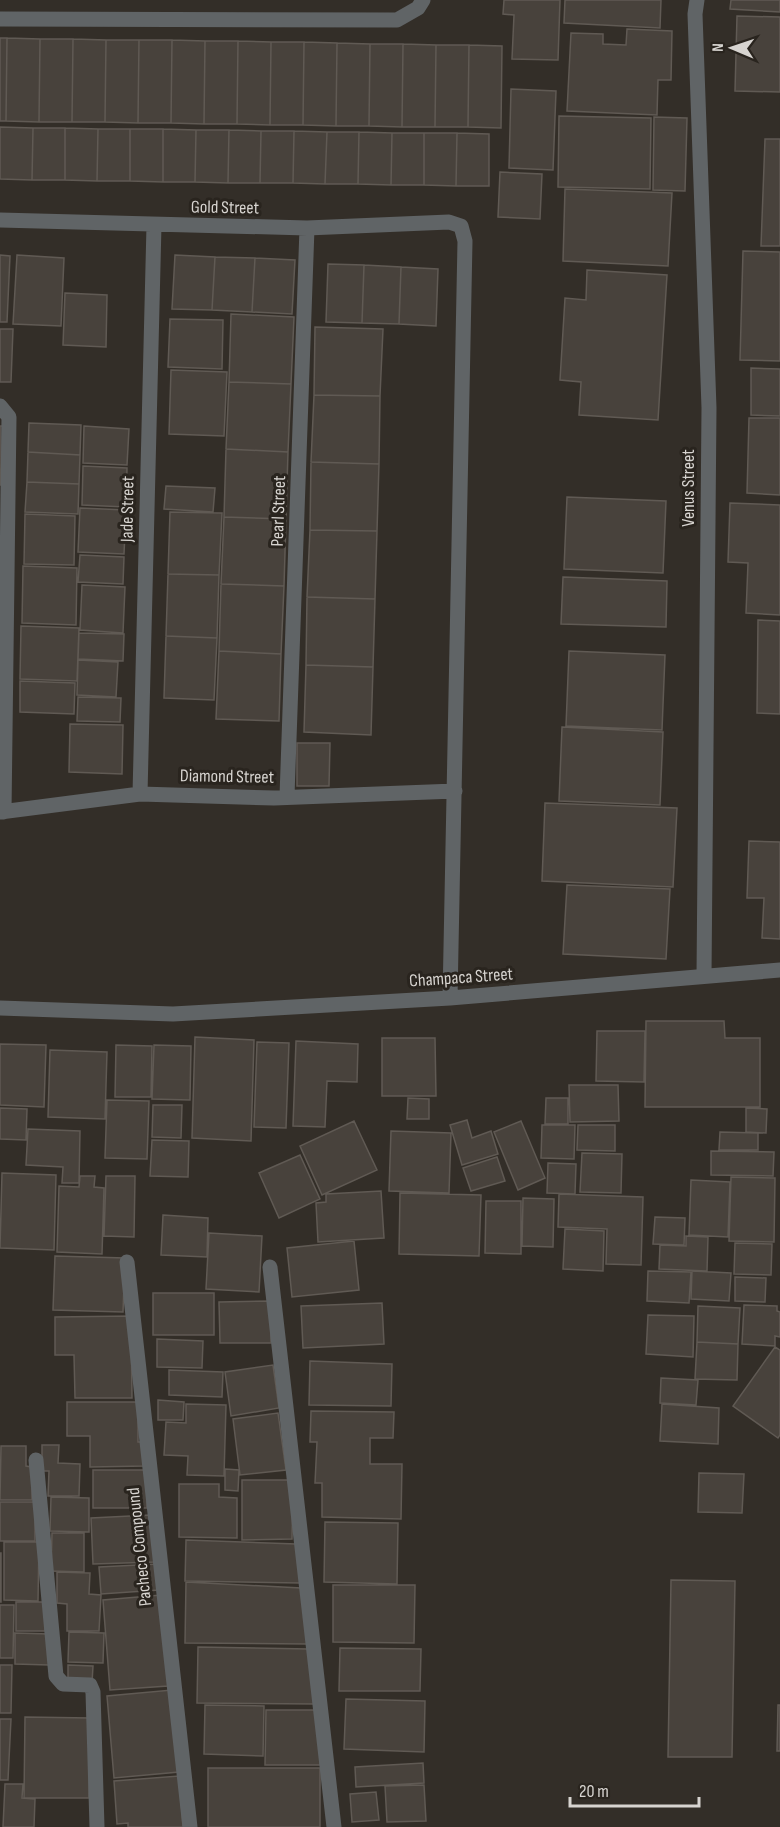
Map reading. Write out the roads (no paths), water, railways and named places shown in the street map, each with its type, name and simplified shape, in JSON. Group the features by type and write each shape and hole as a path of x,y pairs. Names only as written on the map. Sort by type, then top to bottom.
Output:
{"street":[{"path":"0,18 397,20 418,8 423,0"},
{"name":"Venus Street","path":"697,0 695,14 709,408 705,976"},
{"name":"Gold Street","path":"0,220 308,228 449,222 461,226 465,241 455,791"},
{"name":"Jade Street","path":"140,794 154,225"},
{"name":"Pearl Street","path":"287,796 308,228"},
{"path":"0,406 9,417 2,812"},
{"path":"450,998 455,791"},
{"name":"Diamond Street","path":"2,812 140,794 274,798 455,791"},
{"name":"Champaca Street","path":"0,1008 173,1014 450,998 780,970"},
{"name":"Pacheco Compound","path":"127,1262 190,1827"},
{"path":"270,1267 334,1827"},
{"path":"36,1460 56,1676 63,1684 90,1685 93,1692 97,1827"}]}
